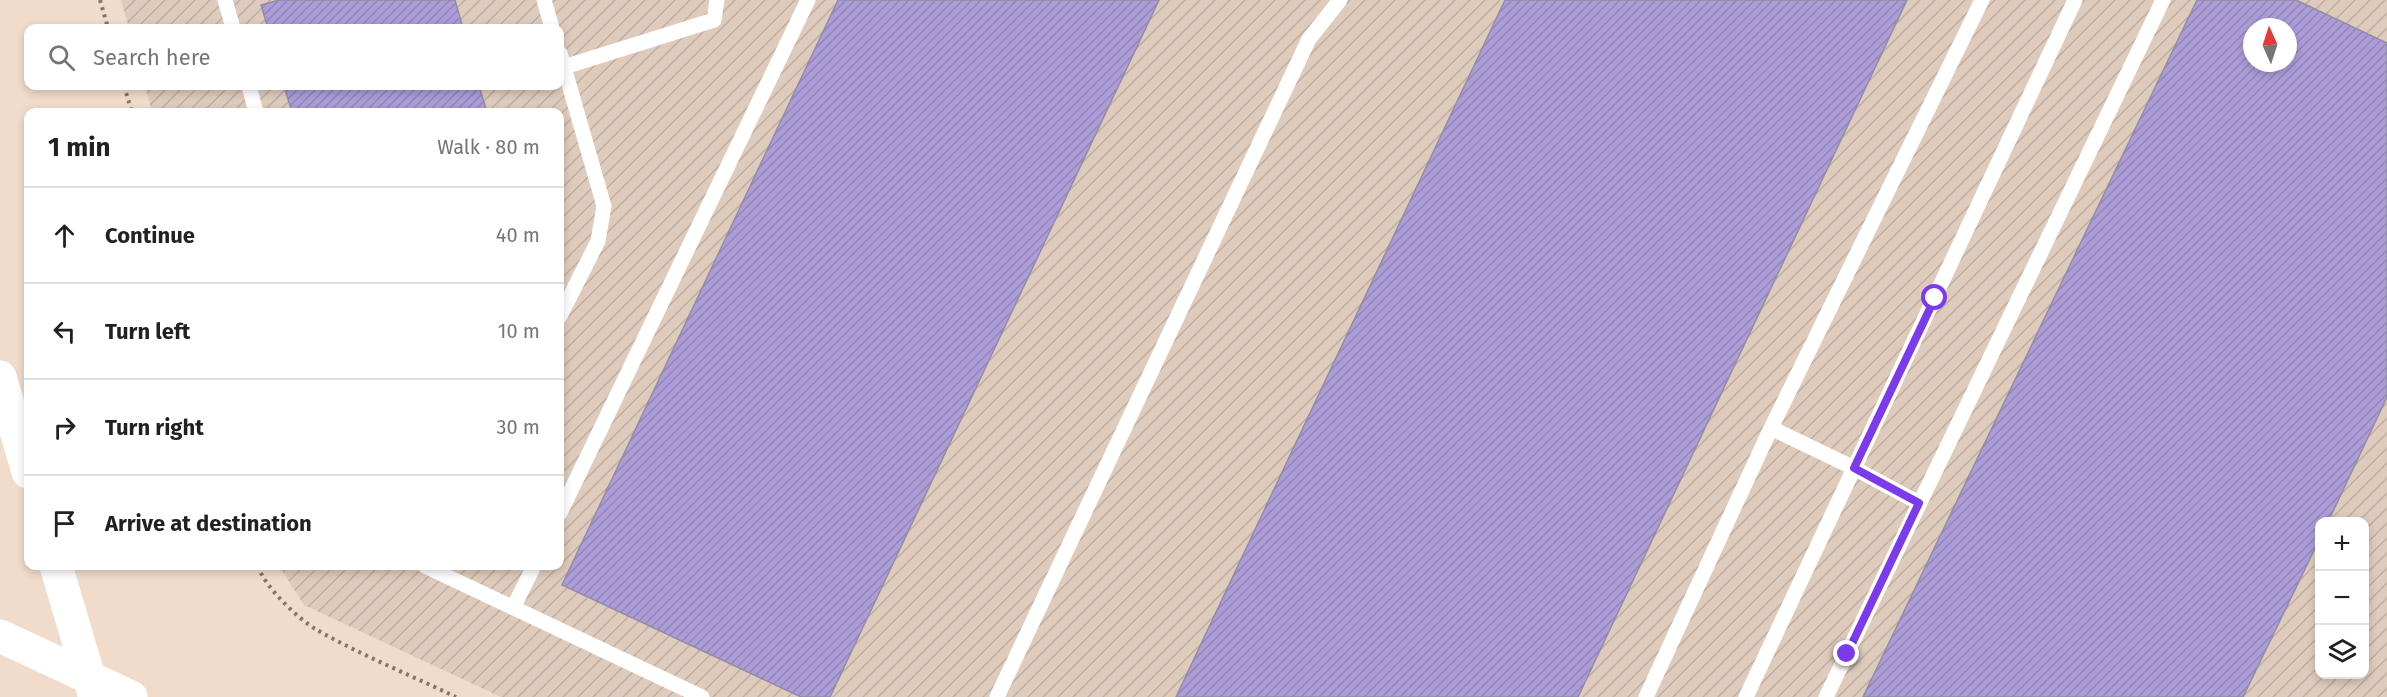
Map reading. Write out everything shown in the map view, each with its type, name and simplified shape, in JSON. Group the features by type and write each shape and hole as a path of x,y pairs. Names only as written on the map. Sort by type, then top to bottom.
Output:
{"main road":[{"path":"0,377 24,458"},
{"path":"57,570 92,687"},
{"path":"0,636 92,687 132,697"}],"lane":[{"path":"225,0 232,24"},
{"path":"544,0 551,24"},
{"path":"564,59 714,20 717,0"},
{"path":"564,505 808,0"},
{"path":"997,697 1309,39 1340,0"},
{"path":"1646,697 1771,429 1982,0"},
{"path":"1746,697 2075,0"},
{"path":"1826,697 2163,0"},
{"path":"564,67 604,206 598,241 564,308"},
{"path":"250,90 255,108"},
{"path":"1771,429 1854,468 1919,503"},
{"path":"432,570 702,697"},
{"path":"513,608 532,570"}],"path":[{"path":"100,0 107,24"},
{"path":"125,90 131,108"},
{"path":"259,570 284,603 315,629 456,697"}],"shaded area":[{"path":"121,0 2387,0 2387,697 501,697 304,605 282,570 564,570 564,108 151,108 146,90 564,90 564,24 128,24"}],"building":[{"path":"279,0 455,0 462,24 267,24 261,5"},
{"path":"838,0 1159,0 830,697 801,697 562,585"},
{"path":"1505,0 1907,0 1578,697 1176,697"},
{"path":"2197,0 2296,0 2387,43 2387,397 2330,517 2315,517 2315,548 2243,697 1863,697"},
{"path":"285,90 480,90 486,108 291,108"}],"route":[{"path":"1847,654 1919,503 1854,468 1935,298"}]}
